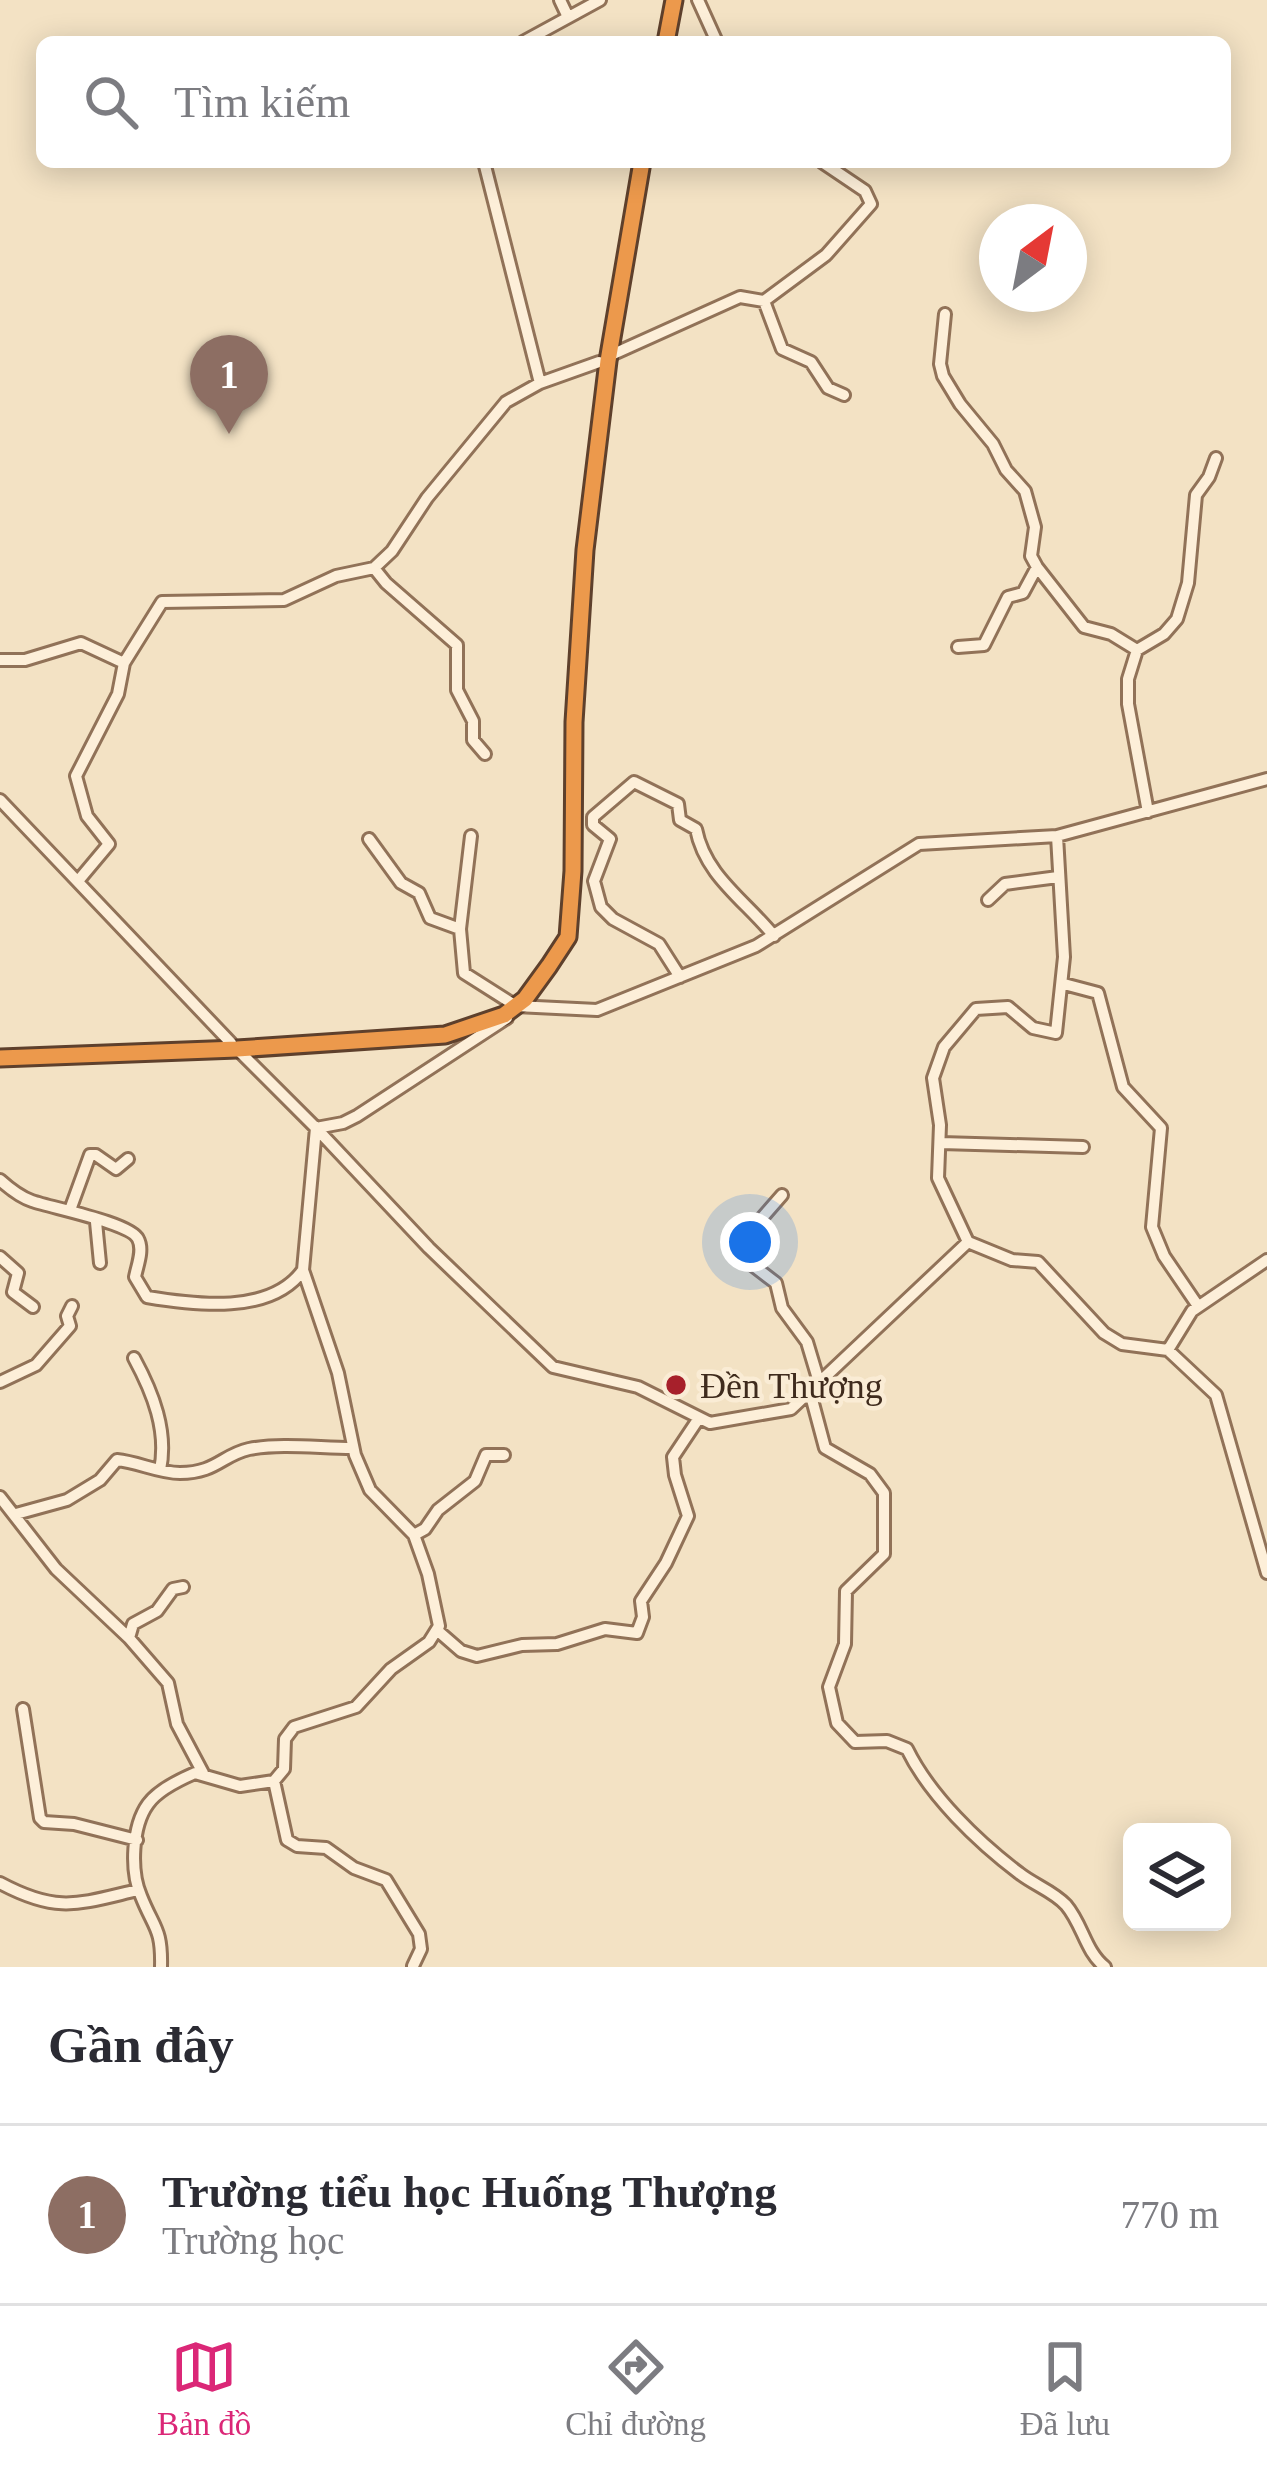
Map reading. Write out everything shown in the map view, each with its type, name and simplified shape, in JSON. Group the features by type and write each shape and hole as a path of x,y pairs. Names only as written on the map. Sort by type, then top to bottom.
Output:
{"highway":[{"path":"663,36 669,0"},
{"path":"0,1054 234,1046 457,1029 477,1025 515,1006 549,966 562,943 558,934 568,683 579,535 637,168"}],"street":[{"path":"560,0 568,17"},
{"path":"534,36 600,0"},
{"path":"698,0 714,36"},
{"path":"486,168 540,383"},
{"path":"78,881 109,844 87,816 76,776 118,694 124,663 165,599 284,600 336,576 374,568 506,403 540,383 740,298 764,302 826,255 871,203 865,191 830,168"},
{"path":"764,302 782,349 811,362 828,388 844,395"},
{"path":"945,314 943,376 994,444 1006,470 1025,490 1035,527 1030,556 1084,627 1111,634 1137,650"},
{"path":"1148,812 1128,680 1137,650 1164,634 1177,619 1188,583 1196,495 1216,458"},
{"path":"958,647 984,645 1008,597 1024,593 1037,567"},
{"path":"374,568 457,645 457,690 473,721 472,740 485,754"},
{"path":"0,660 25,660 82,643 124,663"},
{"path":"680,977 659,944 605,913 595,886 610,839 593,825 593,817 634,782 678,804 682,823 696,829 700,852 718,879 749,905 774,936"},
{"path":"471,836 460,929 464,974 515,1006 597,1010 774,936 919,844 1057,836 1266,783"},
{"path":"1,803 429,1248 553,1367 638,1387 699,1418 725,1423 781,1414 968,1242"},
{"path":"1057,836 1064,984 1055,1033 1033,1028 1008,1007 984,1007 970,1013 950,1039 933,1078 941,1191 968,1242 1012,1260 1038,1262 1114,1340 1168,1350 1203,1379 1224,1410 1241,1492 1267,1573"},
{"path":"369,839 401,883 419,893 430,918 460,929"},
{"path":"988,900 1005,884 1058,877"},
{"path":"1064,984 1098,993 1123,1087 1161,1128 1152,1227 1164,1256 1198,1306"},
{"path":"316,1129 357,1116 506,1019 515,1006"},
{"path":"316,1129 303,1270 338,1373 352,1448 370,1490 414,1535 428,1574 438,1630 461,1652 477,1656 522,1645 557,1644 604,1629 637,1633 643,1617 641,1601 687,1520 673,1456 699,1418"},
{"path":"940,1143 1083,1148"},
{"path":"70,1210 90,1155 116,1169 128,1159"},
{"path":"0,1180 32,1201 95,1222 116,1223 138,1239 136,1277 147,1297 199,1306 227,1304 284,1290 303,1270"},
{"path":"782,1195 755,1226 751,1264 776,1283 782,1308 807,1342 824,1448 870,1474 887,1504 884,1554 846,1591 844,1644 829,1687 837,1723 855,1742 887,1741 907,1749 916,1768 974,1837 1066,1905 1081,1926 1091,1955 1105,1967"},
{"path":"95,1222 100,1263"},
{"path":"0,1257 18,1273 13,1292 33,1307"},
{"path":"1168,1350 1198,1306 1267,1261"},
{"path":"0,1382 40,1361 70,1326 67,1316 72,1306"},
{"path":"134,1358 146,1379 164,1436 160,1470"},
{"path":"16,1514 67,1500 100,1480 116,1460 160,1470 203,1472 242,1450 352,1448"},
{"path":"414,1535 475,1481 488,1453 503,1455"},
{"path":"0,1497 56,1570 129,1638 168,1683 181,1732 203,1773"},
{"path":"129,1638 133,1624 158,1611 168,1594 183,1587"},
{"path":"161,1967 160,1930 139,1890 136,1840 153,1798 188,1775 203,1773 240,1786 274,1781 284,1769 285,1739 294,1727 356,1707 438,1630"},
{"path":"23,1709 44,1822 74,1823 136,1840"},
{"path":"274,1781 287,1840 326,1848 390,1885 419,1934 421,1949 413,1966"},
{"path":"0,1882 55,1905 139,1890"}],"place":[{"name":"Trường tiểu học Huống Thượng","path":"229,434"},
{"name":"Đền Thượng","path":"676,1385"}]}
